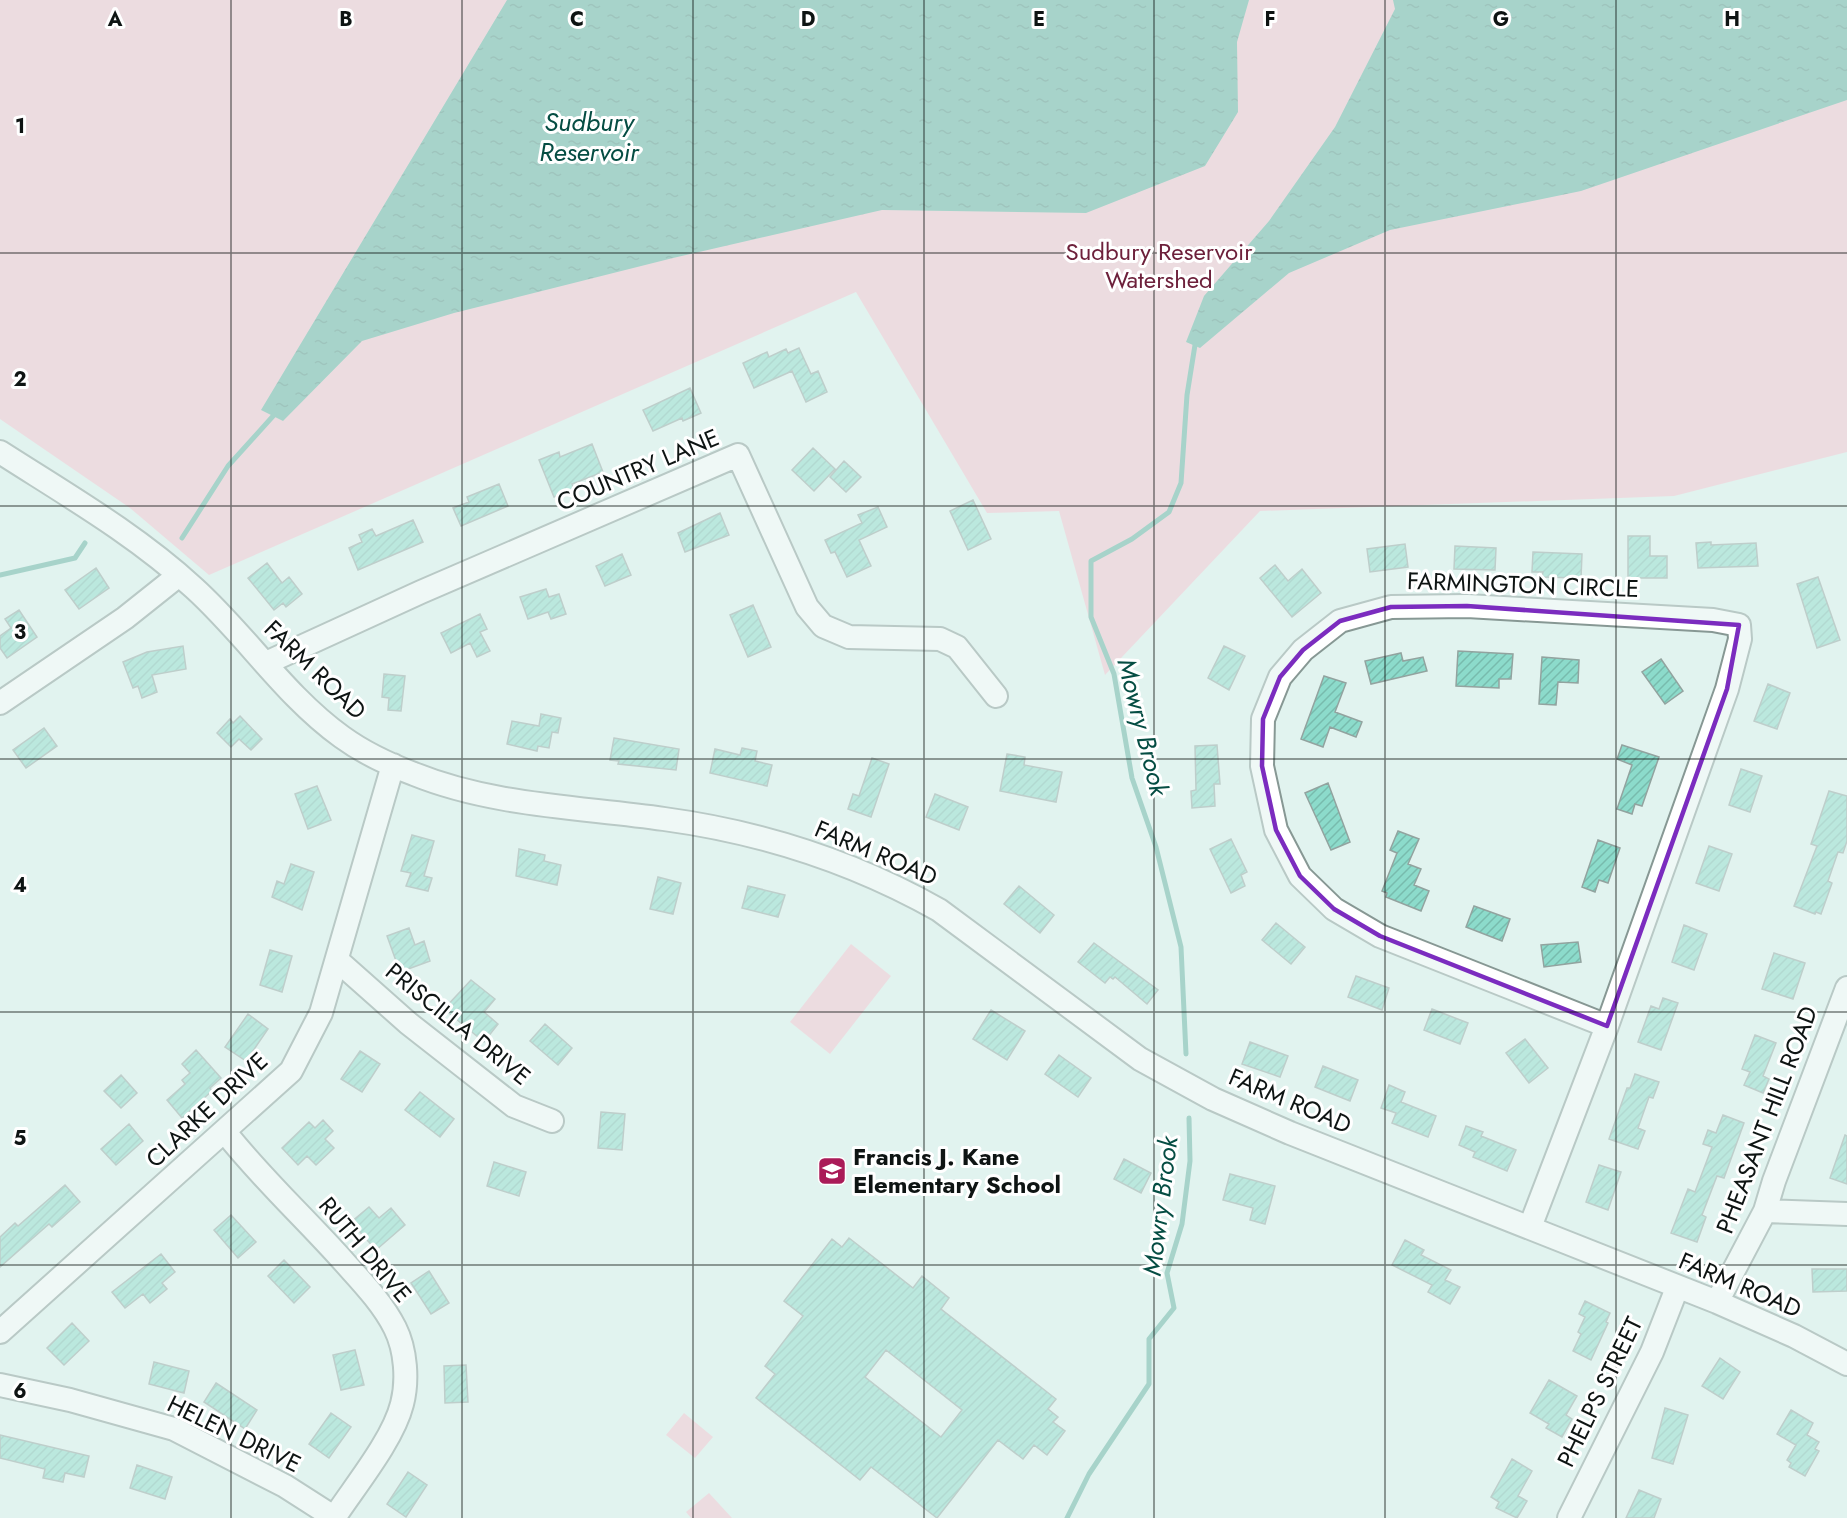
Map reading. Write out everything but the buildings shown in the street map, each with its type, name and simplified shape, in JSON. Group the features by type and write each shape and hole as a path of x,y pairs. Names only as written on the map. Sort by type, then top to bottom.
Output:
{"street":[{"name":"FARM ROAD","path":"0,452 105,518 179,575 225,618 311,710 342,737 393,765 446,785 497,797 663,819 745,834 815,854 864,872 903,889 939,910 1106,1036 1176,1080 1290,1133 1717,1302 1794,1336 1847,1364"},
{"name":"COUNTRY LANE","path":"266,663 421,592 738,455 807,607 823,626 849,637 940,639 957,647 996,696"},
{"path":"0,703 125,618 179,575"},
{"name":"FARMINGTON CIRCLE","path":"1530,1227 1607,1026 1727,689 1740,639 1739,626 1702,619 1467,606 1391,608 1340,621 1303,650 1280,677 1263,719 1262,766 1276,830 1300,876 1334,909 1380,936 1607,1026"},
{"name":"CLARKE DRIVE","path":"0,1332 291,1071 321,1013 393,765"},
{"name":"PRISCILLA DRIVE","path":"337,960 408,1023 514,1106 552,1121"},
{"name":"PHEASANT HILL ROAD","path":"1717,1302 1766,1211 1774,1181 1847,988"},
{"name":"RUTH DRIVE","path":"225,1132 247,1161 322,1237 367,1288 395,1329 406,1366 402,1405 381,1448 335,1518"},
{"path":"1766,1211 1847,1214"},
{"name":"PHELPS STREET","path":"1569,1518 1652,1352 1677,1288"},
{"name":"HELEN DRIVE","path":"0,1385 69,1400 174,1429 285,1486 335,1518"}],"highlighted area":[{"path":"1467,606 1739,625 1727,689 1607,1026 1380,936 1334,909 1300,876 1276,830 1262,766 1263,719 1280,677 1303,650 1340,621 1391,607"}],"green space":[{"name":"Sudbury Reservoir Watershed","path":"0,0 1847,0 1847,452 1674,496 1260,511 1105,675 1059,511 987,513 856,292 209,575 130,508 0,419"},
{"path":"851,944 891,976 830,1054 790,1022"},
{"path":"684,1413 713,1437 695,1458 666,1435"},
{"path":"709,1493 732,1518 691,1518 686,1512"}],"water":[{"name":"Sudbury Reservoir","path":"507,0 1249,0 1237,42 1238,112 1205,166 1086,213 882,210 673,258 454,313 362,341 283,421 261,410"},
{"path":"1393,0 1847,0 1847,100 1581,191 1390,230 1289,273 1200,348 1186,342 1204,296 1269,221 1335,127 1395,9"}],"waterway":[{"name":"Mowry Brook","path":"1186,1054 1181,947 1156,847 1132,778 1114,674 1091,617 1091,561 1132,539 1169,512 1181,483 1187,395 1195,345"},
{"path":"182,538 228,466 274,415"},
{"path":"0,575 75,558 85,543"},
{"name":"Mowry Brook","path":"1067,1518 1089,1474 1149,1384 1149,1339 1174,1308 1167,1273 1182,1224 1190,1161 1189,1118"}],"place":[{"name":"Francis J. Kane Elementary School","path":"832,1171"}]}
